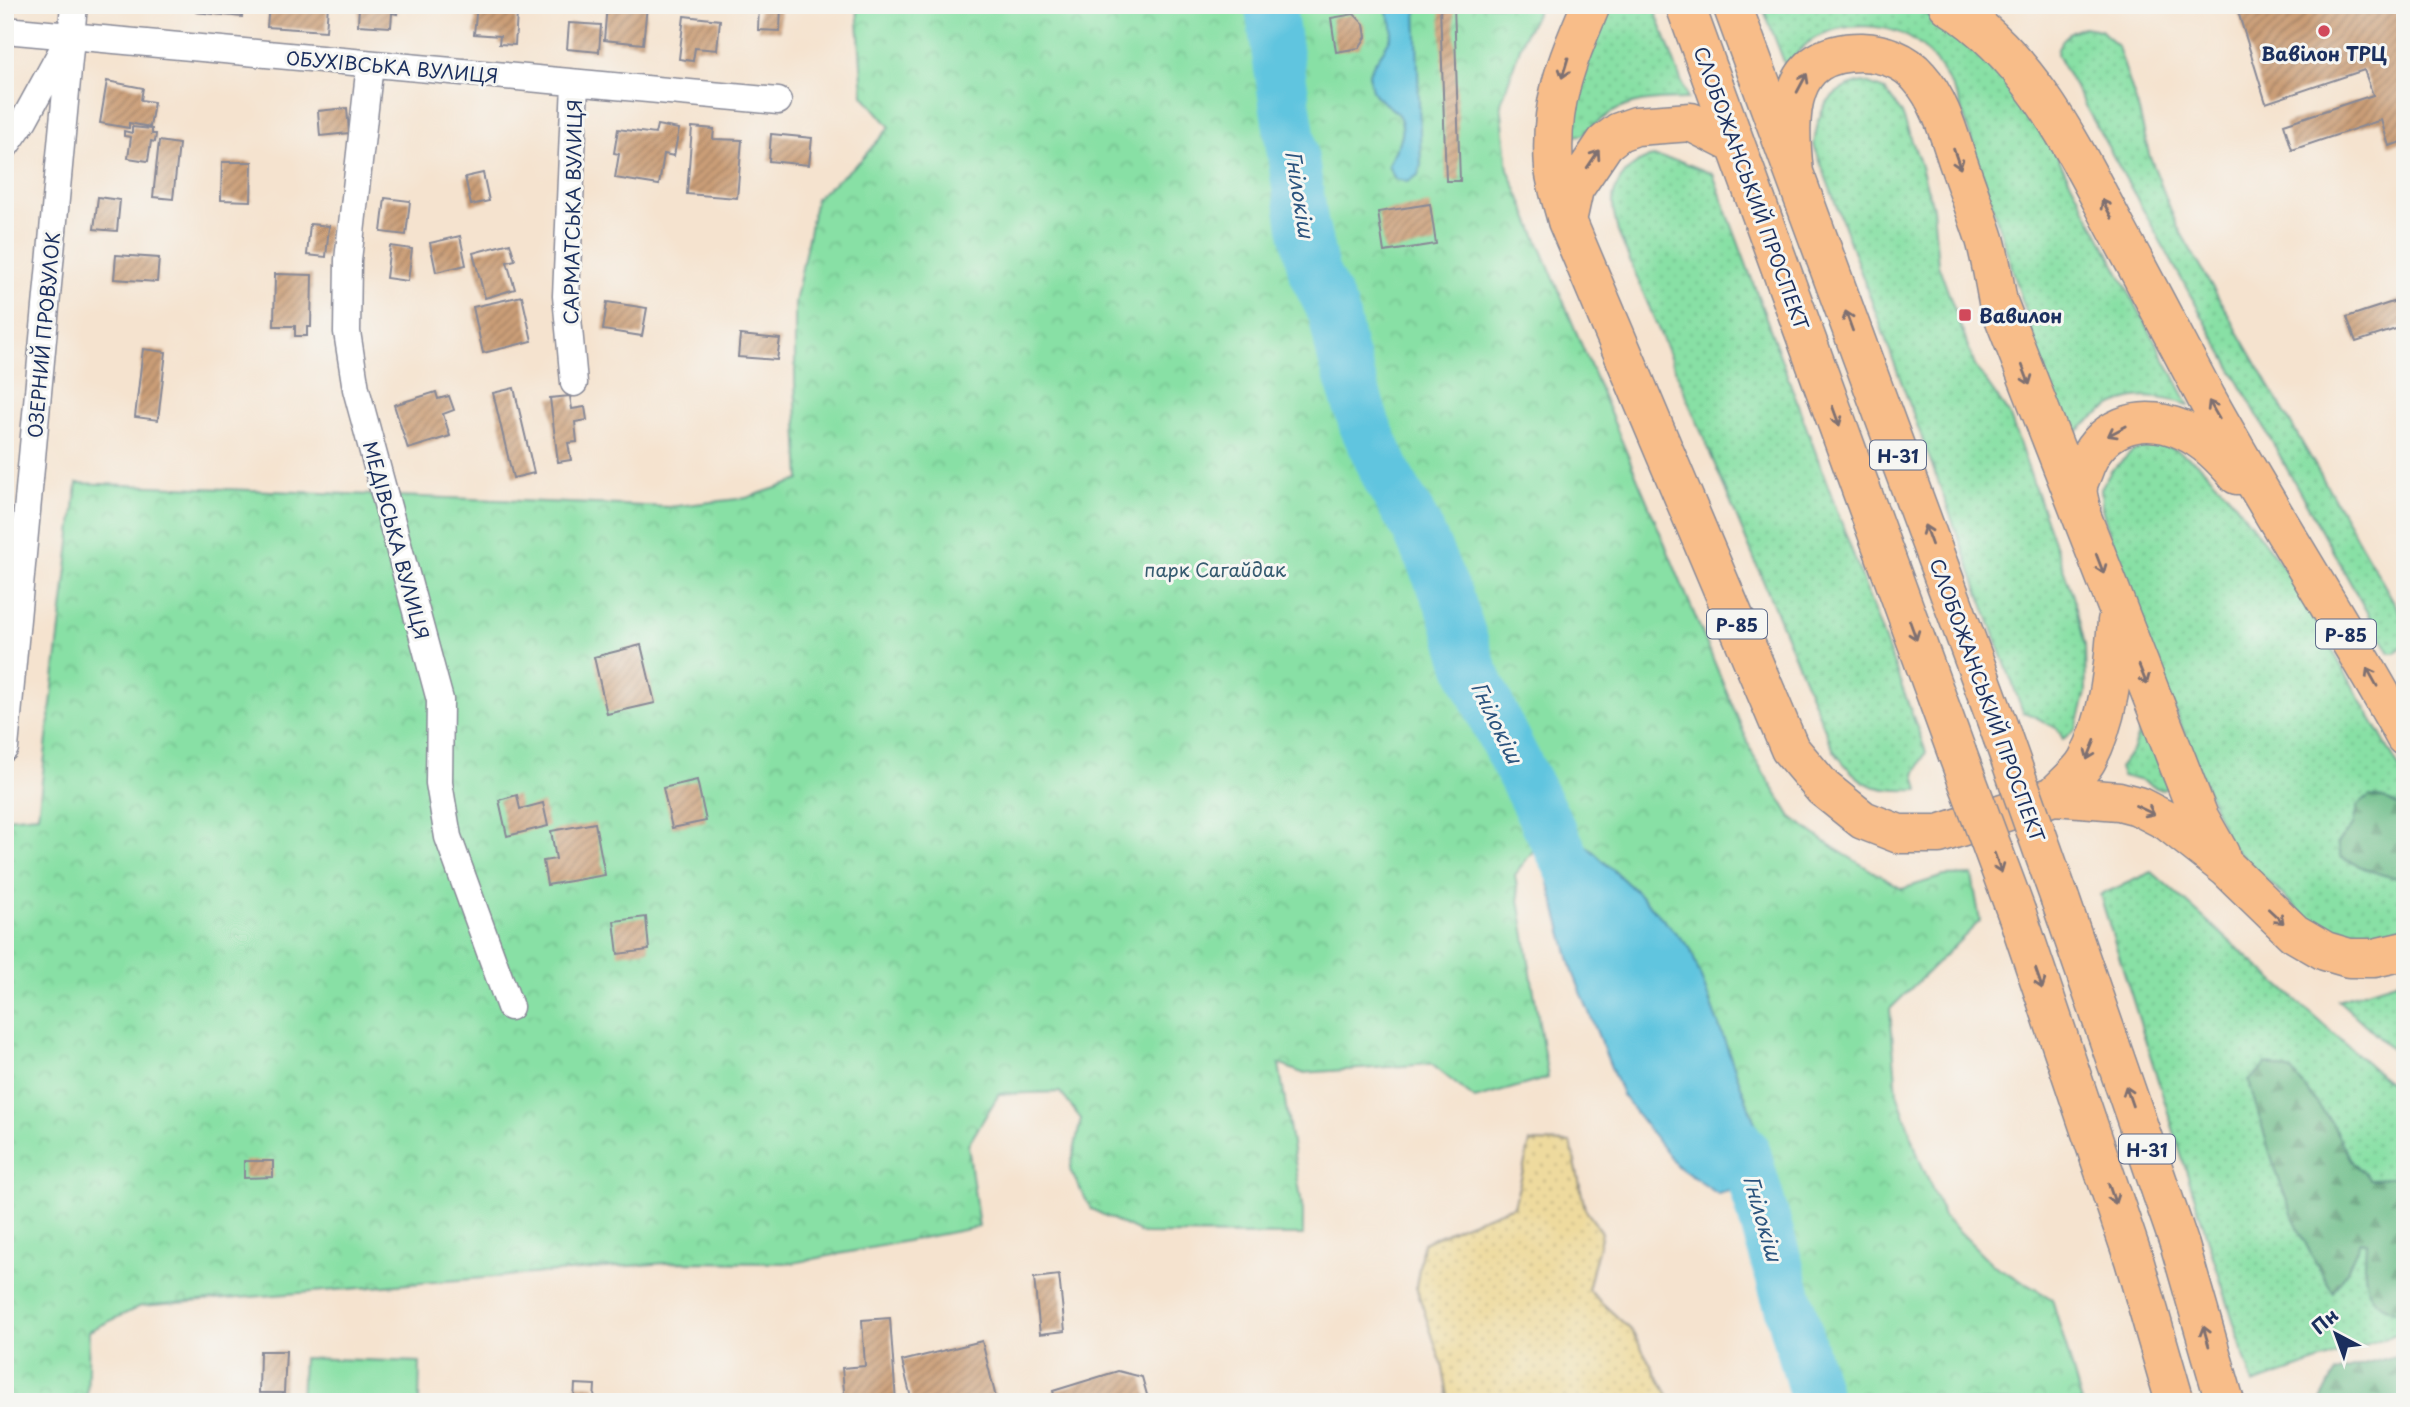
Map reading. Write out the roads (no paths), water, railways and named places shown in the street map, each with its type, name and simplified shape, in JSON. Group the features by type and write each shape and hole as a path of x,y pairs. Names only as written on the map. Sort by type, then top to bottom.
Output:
{"main road":[{"name":"Р-85","path":"1591,5 1564,67 1553,118 1554,171 1567,221 1790,749 1823,788 1863,820 1899,834 1939,834 2054,796 2119,801 2138,806 2167,821 2228,869 2294,933 2325,951 2349,958 2374,958 2405,951"},
{"name":"СЛОБОЖАНСЬКИЙ ПРОСПЕКТ","path":"1685,5 2017,914 2134,1260 2175,1402"},
{"name":"СЛОБОЖАНСЬКИЙ ПРОСПЕКТ","path":"1732,5 2060,899 2180,1246 2225,1402"},
{"name":"Р-85","path":"1948,5 1988,36 2030,81 2046,103 2088,175 2208,400 2405,737"},
{"name":"Р-85","path":"1794,173 1790,136 1792,101 1807,72 1826,57 1852,52 1879,53 1903,64 1919,76 1935,99 1986,242 1998,302 2199,817 2228,869"},
{"path":"1567,221 1574,189 1594,157 1619,132 1644,124 1691,122 1735,145"},
{"name":"Р-85","path":"2081,516 2078,487 2087,459 2099,442 2116,429 2134,423 2152,422 2181,429 2207,444 2229,465 2285,533"},
{"name":"Р-85","path":"2054,796 2086,761 2102,723 2111,685 2118,612"}],"street":[{"name":"ОЗЕРНИЙ ПРОВУЛОК","path":"5,748 74,5"},
{"name":"ОБУХІВСЬКА ВУЛИЦЯ","path":"5,30 778,101"},
{"path":"5,147 24,120 70,36"},
{"name":"МЕДІВСЬКА ВУЛИЦЯ","path":"370,64 348,260 349,343 356,389 440,700 439,783 449,837 510,1007"},
{"name":"САРМАТСЬКА ВУЛИЦЯ","path":"574,383 566,296 575,83"}],"water":[{"path":"1382,5 1416,5 1421,165 1418,175 1407,182 1395,179 1388,166 1401,139 1401,120 1394,110 1375,95 1370,81 1369,73 1392,33 1389,16"},
{"path":"1550,828 1588,847 1643,898 1690,948 1762,1142 1770,1180 1718,1194 1677,1166 1622,1095 1573,972 1543,861"}],"waterway":[{"name":"Гнілокіш","path":"1270,5 1303,224 1314,273 1333,311 1342,353 1365,426 1390,482 1416,526 1451,605 1472,670 1501,733 1581,890"},
{"name":"Гнілокіш","path":"1724,1125 1745,1152 1817,1402"}],"place":[{"name":"Вавілон ТРЦ","path":"2324,31"},
{"name":"Вавилон","path":"1965,315"}],"park label":[{"name":"парк Сагайдак","path":"1215,569"}]}
